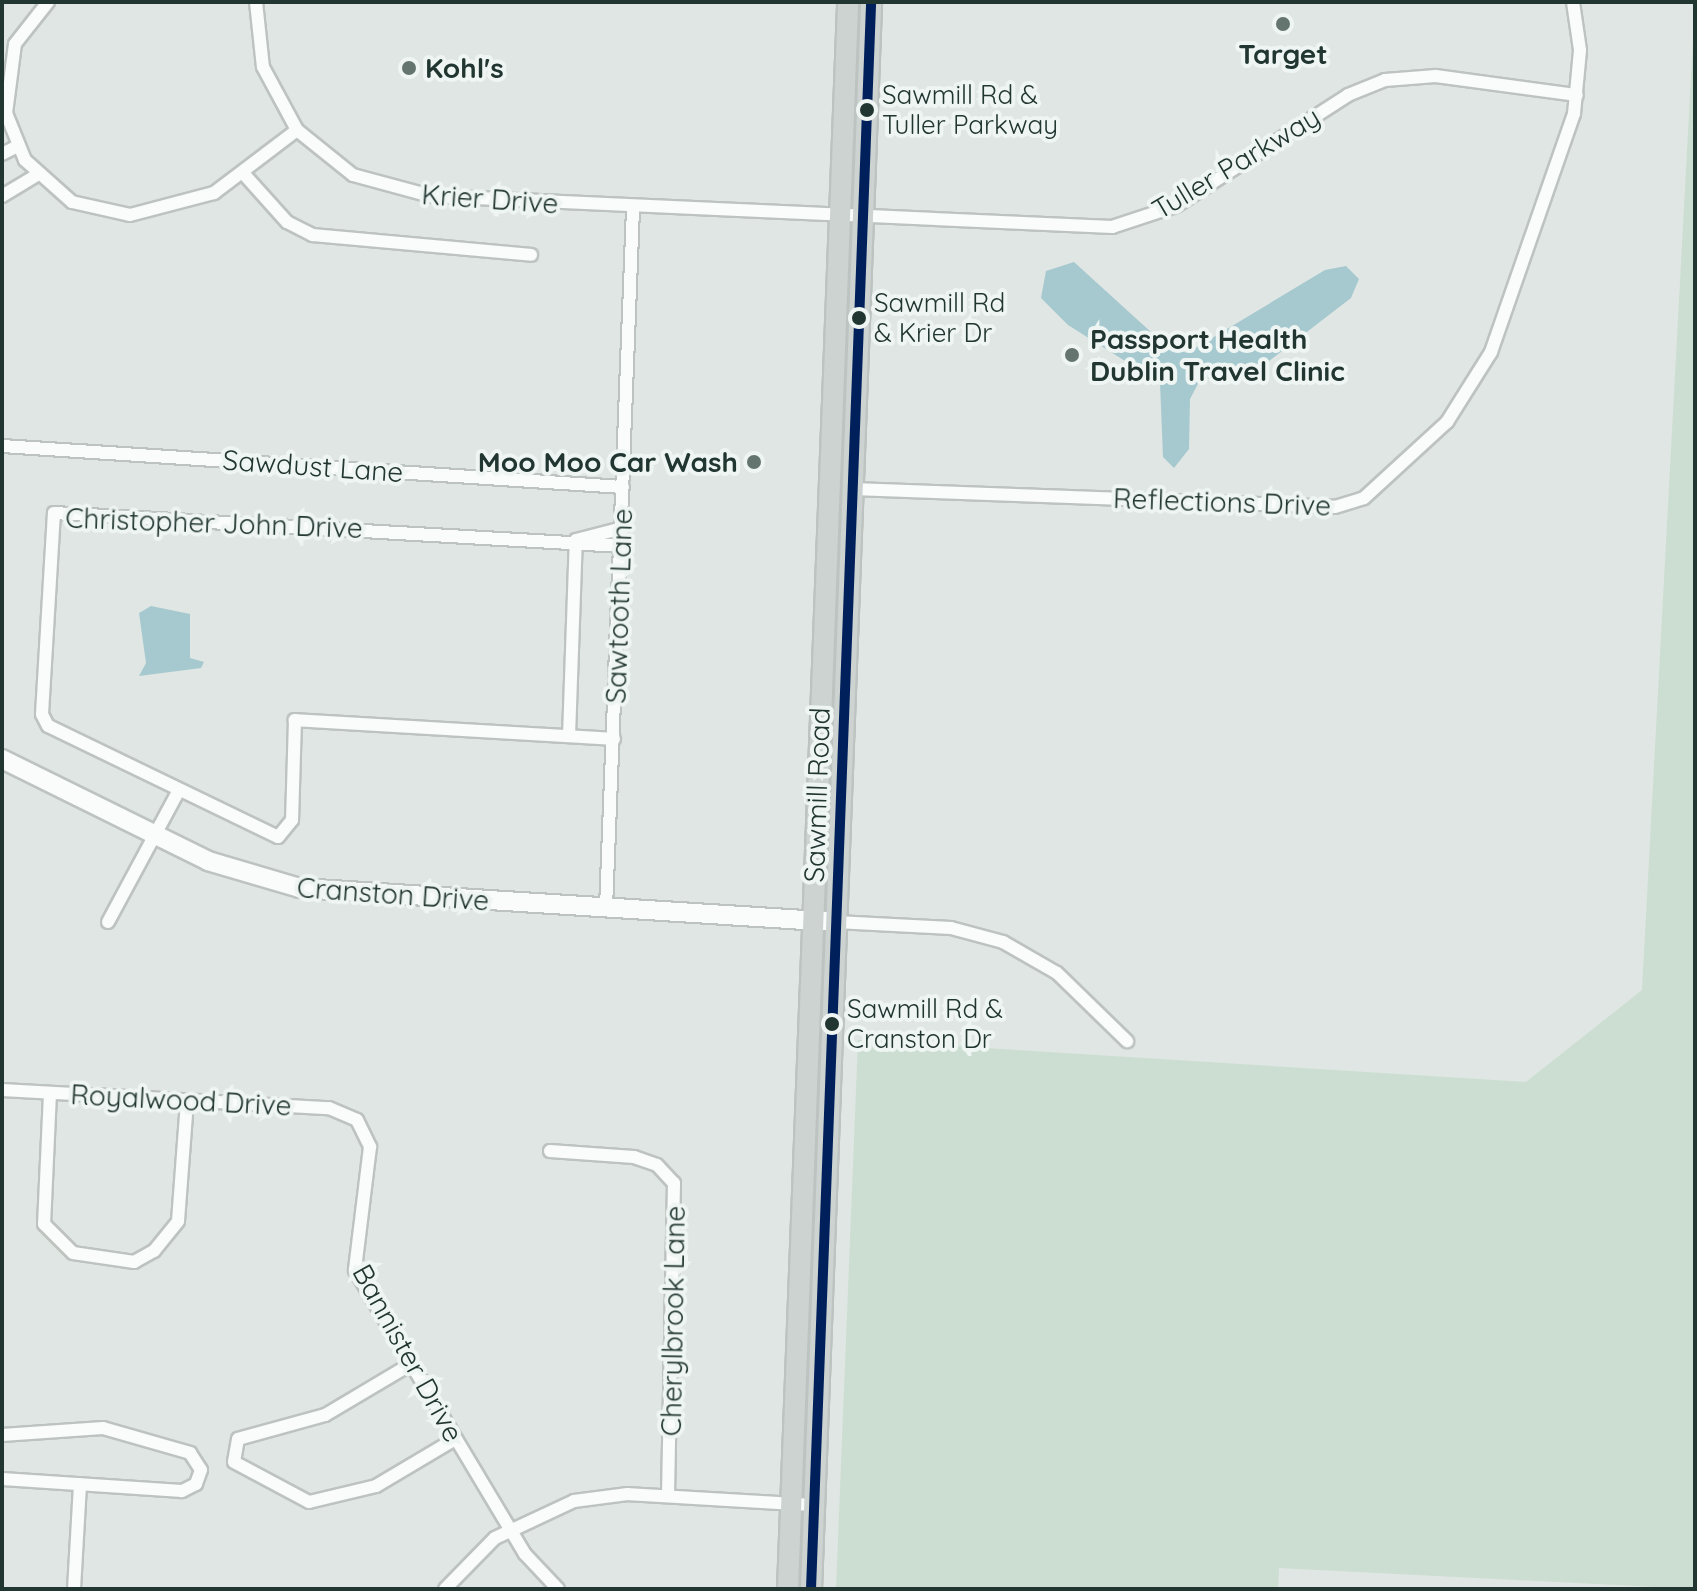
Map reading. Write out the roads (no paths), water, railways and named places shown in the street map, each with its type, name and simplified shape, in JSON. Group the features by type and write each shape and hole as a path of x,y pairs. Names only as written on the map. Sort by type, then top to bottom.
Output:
{"main road":[{"name":"Sawmill Road","path":"788,1589 848,2"},
{"name":"Sawmill Road","path":"811,1589 871,2"}],"street":[{"path":"48,2 23,29 11,61 6,113 18,146 37,175 72,202 130,215 214,193 297,130"},
{"name":"Krier Drive","path":"256,2 263,67 297,130 345,171 398,192 840,218"},
{"name":"Reflections Drive","path":"853,489 1335,507 1364,498 1447,422 1481,374 1554,181 1577,95 1573,2"},
{"name":"Tuller Parkway","path":"840,218 1128,225 1176,206 1348,95 1385,80 1436,76 1577,95"},
{"path":"2,154 18,146"},
{"path":"243,173 287,222 313,235 531,255"},
{"path":"2,196 37,175"},
{"name":"Sawtooth Lane","path":"606,908 633,207"},
{"name":"Sawdust Lane","path":"2,446 623,487"},
{"name":"Christopher John Drive","path":"178,792 45,721 54,513 576,540 622,546"},
{"name":"Christopher John Drive","path":"576,540 623,528"},
{"path":"569,736 576,540"},
{"path":"108,922 152,835 178,792 278,837 292,820 295,720 614,739"},
{"name":"Cranston Drive","path":"2,759 152,835 229,869 300,888 812,920"},
{"path":"812,920 951,928 1003,942 1066,980 1127,1041"},
{"name":"Royalwood Drive","path":"2,1090 329,1108 357,1120"},
{"path":"50,1093 44,1224 73,1253 134,1262 154,1251 178,1221 187,1100"},
{"name":"Bannister Drive","path":"357,1120 370,1147 354,1265 511,1529 558,1589"},
{"name":"Cherylbrook Lane","path":"550,1151 634,1157 657,1165 674,1183 668,1496"},
{"path":"411,1364 325,1415 246,1435 232,1455 265,1483 309,1502 376,1486 455,1439"},
{"path":"2,1435 103,1428 190,1453 201,1470 196,1484 182,1491 2,1479"},
{"path":"74,1589 80,1484"},
{"path":"445,1589 478,1551 511,1529 594,1497 668,1496 815,1505"}],"water":[{"path":"1074,262 1163,343 1187,353 1325,270 1346,266 1359,279 1351,298 1252,374 1200,380 1190,399 1189,449 1174,468 1163,457 1160,383 1068,325 1041,298 1046,271"},
{"path":"151,606 190,614 190,658 204,662 201,668 139,676 146,663 139,613"}],"place":[{"name":"Target","path":"1283,24"},
{"name":"Kohl's","path":"409,68"},
{"name":"Sawmill Rd & Tuller Parkway","path":"867,110"},
{"name":"Sawmill Rd & Krier Dr","path":"859,318"},
{"name":"Passport Health Dublin Travel Clinic","path":"1072,355"},
{"name":"Moo Moo Car Wash","path":"754,462"},
{"name":"Sawmill Rd & Cranston Dr","path":"832,1024"}]}
